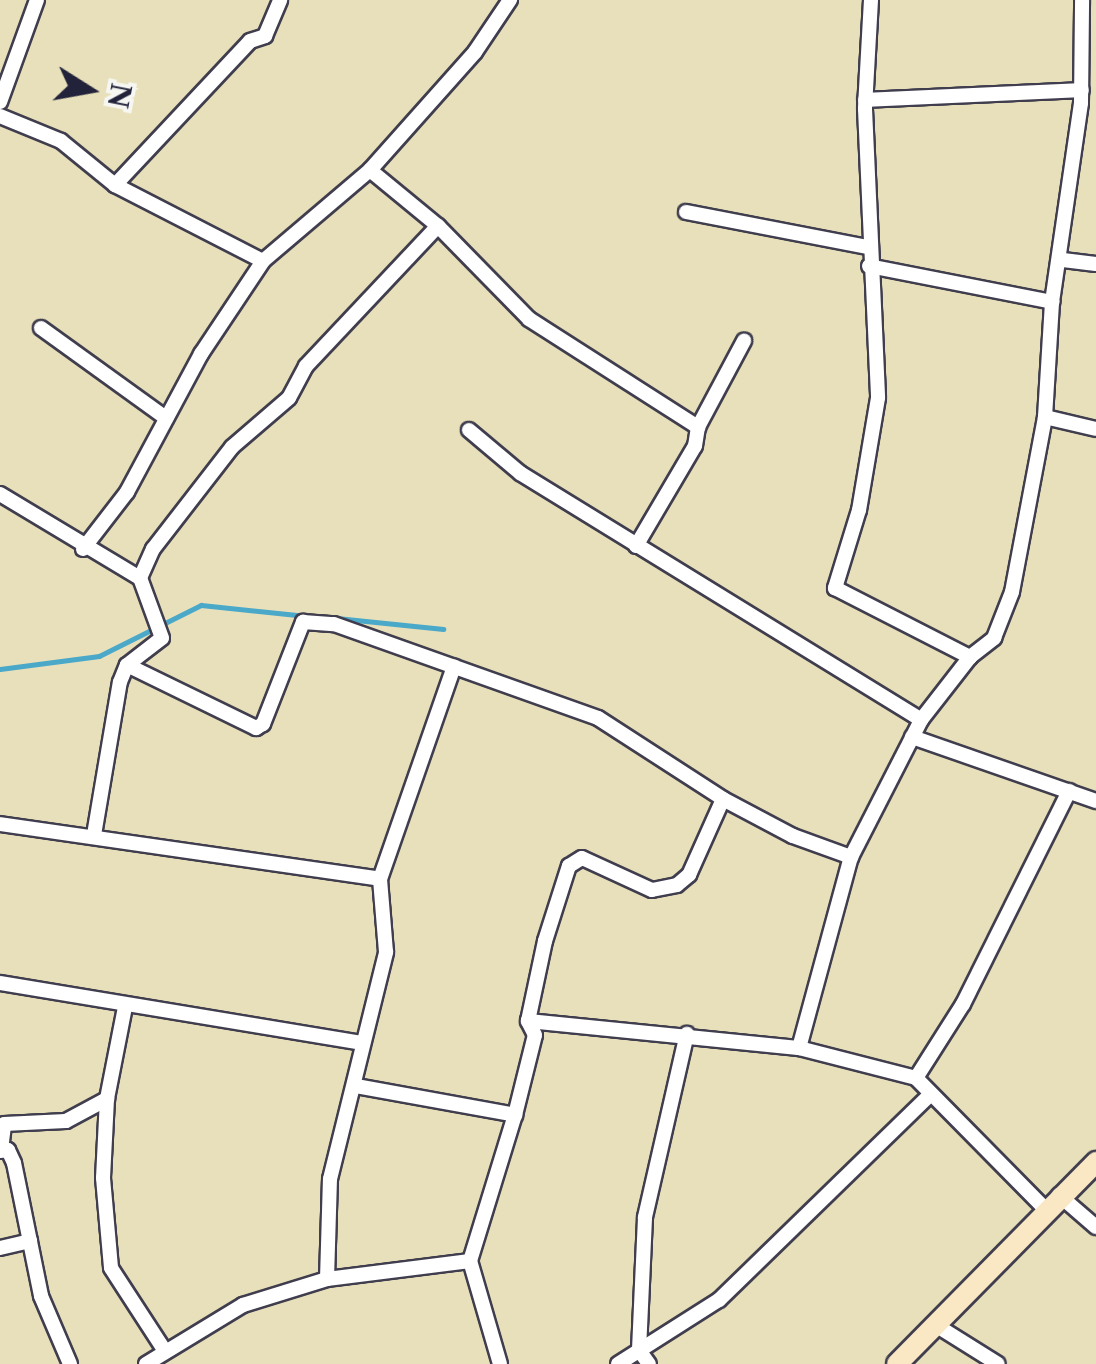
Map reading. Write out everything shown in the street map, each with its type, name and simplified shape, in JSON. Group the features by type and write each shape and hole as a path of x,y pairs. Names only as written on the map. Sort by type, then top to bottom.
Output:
{"street":[{"path":"0,102 37,0"},
{"path":"115,185 250,40 265,36 280,0"},
{"path":"83,549 128,492 166,418 263,261 370,170 475,52 510,0"},
{"path":"871,0 865,100 875,440 835,588 970,657"},
{"path":"799,1048 851,857 921,720 970,657 994,638 1005,618 1045,417 1052,302 1063,260 1086,99 1088,5"},
{"path":"865,100 1086,99"},
{"path":"0,116 61,141 115,185 263,261"},
{"path":"370,170 438,226 529,319 698,427"},
{"path":"686,212 868,248"},
{"path":"140,578 153,549 232,447 289,398 306,366 438,226"},
{"path":"1063,260 1096,264"},
{"path":"869,266 1052,302"},
{"path":"41,328 166,418"},
{"path":"636,546 695,446 698,427 744,341"},
{"path":"1045,417 1096,429"},
{"path":"469,430 520,473 921,720"},
{"path":"0,494 83,549 140,578 162,638 127,665 94,834"},
{"path":"127,665 256,728 306,621 334,624 598,718 724,799 793,836 851,857"},
{"path":"327,1279 330,1179 386,952 380,879 454,667"},
{"path":"912,737 1096,801"},
{"path":"916,1078 963,1004 1069,791"},
{"path":"500,1364 470,1260 535,1035 528,1021 545,940 574,858 652,890 677,885 689,875 724,799"},
{"path":"0,824 94,834 380,879"},
{"path":"0,983 362,1043"},
{"path":"125,1006 107,1099 102,1178 111,1268 163,1348"},
{"path":"528,1021 799,1048 916,1078 928,1097 1052,1202 1096,1227"},
{"path":"649,1364 639,1350 645,1217 687,1034"},
{"path":"356,1086 515,1115"},
{"path":"618,1364 719,1300 928,1097"},
{"path":"70,1364 40,1296 14,1162 1,1150 4,1124 66,1122 107,1099"},
{"path":"897,1364 1052,1202 1096,1162"},
{"path":"0,1248 30,1241"},
{"path":"146,1364 163,1348 243,1306 327,1279 470,1260"},
{"path":"934,1324 998,1364"}],"waterway":[{"path":"0,669 99,656 201,605 306,616"},
{"path":"317,616 443,629"}]}
